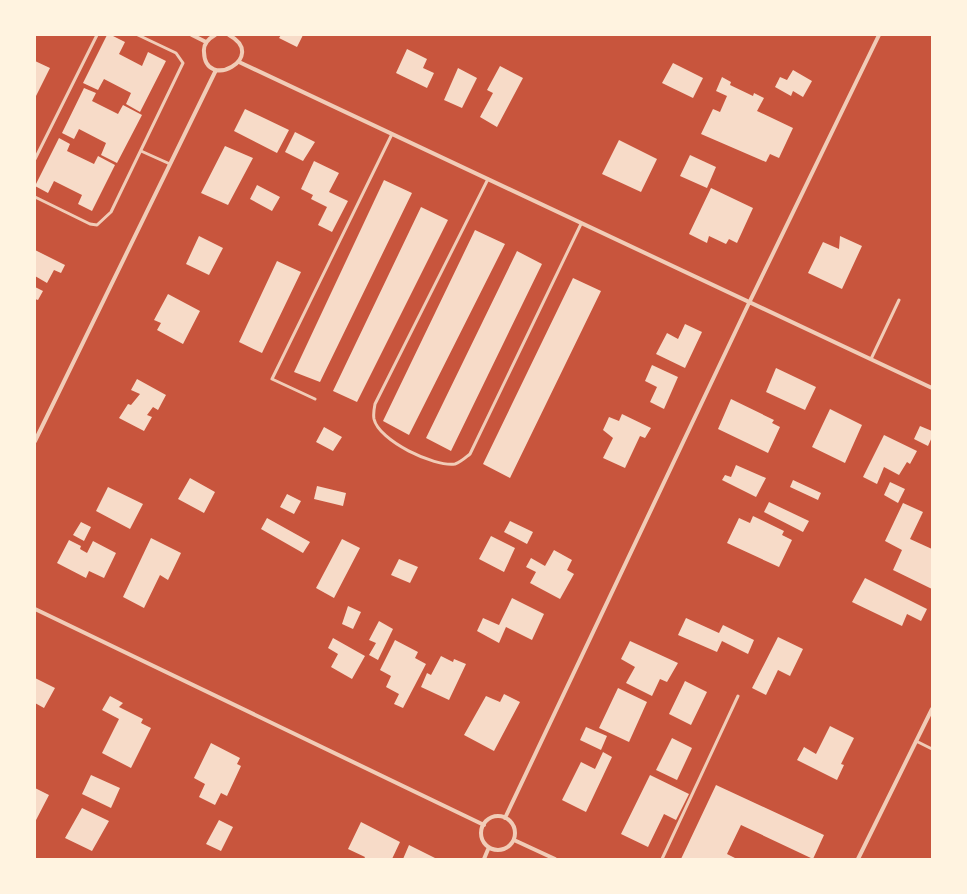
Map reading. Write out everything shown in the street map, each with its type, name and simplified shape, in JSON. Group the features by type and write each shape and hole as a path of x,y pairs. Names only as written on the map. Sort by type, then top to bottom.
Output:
{"street":[{"path":"192,35 206,42"},
{"path":"215,35 206,42 203,54 206,62 216,70 229,70 239,62 241,47 230,35"},
{"path":"505,818 749,303 879,35"},
{"path":"239,62 932,388"},
{"path":"35,442 216,70"},
{"path":"35,609 484,825"},
{"path":"858,859 932,709"},
{"path":"494,817 505,818 508,819 514,826 516,832 514,840 504,849 494,850 489,847 482,838 484,825 489,819 494,817"},
{"path":"514,840 555,859"},
{"path":"484,859 489,847"}],"lane":[{"path":"35,159 97,35"},
{"path":"35,197 90,224 98,225 111,212 183,63 176,53 138,35"},
{"path":"314,399 272,380 392,134"},
{"path":"141,151 170,164"},
{"path":"488,179 375,404 374,420 378,428 385,436 397,445 446,464 463,461 470,454 581,224"},
{"path":"871,359 899,300"},
{"path":"662,859 738,696"},
{"path":"916,741 932,749"}],"building":[{"path":"107,35 111,35 125,42 119,54 142,66 148,52 166,61 140,112 126,104 131,93 104,79 98,90 83,83"},
{"path":"281,35 303,35 297,47 279,38"},
{"path":"407,49 427,59 423,68 434,73 427,88 396,73"},
{"path":"35,61 50,68 35,98"},
{"path":"673,63 703,78 693,98 662,83"},
{"path":"500,66 523,78 497,127 480,117 493,93 487,90"},
{"path":"458,68 477,78 462,108 444,100"},
{"path":"793,70 812,81 803,97 793,91 791,96 775,87 780,77 787,80"},
{"path":"722,77 731,82 730,85 753,96 754,93 764,98 757,111 793,128 779,158 770,154 766,162 701,134 713,109 720,112 727,96 716,91"},
{"path":"84,88 96,93 92,101 118,114 123,105 142,115 117,163 101,155 106,143 79,129 74,139 62,133"},
{"path":"245,109 289,130 277,153 234,131"},
{"path":"295,132 315,142 303,161 285,152"},
{"path":"59,138 70,144 67,151 94,164 98,156 115,165 92,211 78,204 82,195 54,181 48,193 35,186"},
{"path":"619,140 657,159 641,192 602,174"},
{"path":"225,146 253,158 228,205 201,193"},
{"path":"690,155 716,167 707,188 680,176"},
{"path":"314,161 339,173 329,192 348,201 332,232 318,225 327,207 311,199 313,195 301,189"},
{"path":"384,180 412,193 320,382 294,372"},
{"path":"257,185 280,197 272,211 250,199"},
{"path":"711,188 753,208 737,243 729,239 726,244 709,236 707,243 689,234"},
{"path":"421,207 448,220 357,402 333,391"},
{"path":"475,230 505,244 409,435 383,421"},
{"path":"199,236 223,248 209,275 186,264"},
{"path":"840,236 862,246 842,289 808,273 823,242 839,249"},
{"path":"35,250 65,265 61,273 54,270 47,283 35,276"},
{"path":"517,251 542,264 451,451 426,438"},
{"path":"277,261 301,272 262,353 239,342"},
{"path":"573,278 601,291 510,478 483,464"},
{"path":"35,287 43,291 38,300 35,299"},
{"path":"168,294 200,311 183,344 157,330 161,323 154,320"},
{"path":"685,324 702,332 685,368 656,354 667,333 678,339"},
{"path":"652,365 678,377 664,409 650,402 657,387 645,381"},
{"path":"776,368 816,387 805,410 766,392"},
{"path":"137,379 166,395 158,410 153,407 147,415 152,417 144,431 119,418 128,404 131,405 140,394 131,390"},
{"path":"731,399 774,420 772,423 780,427 768,453 718,429"},
{"path":"830,409 862,425 845,463 812,447"},
{"path":"622,414 651,428 645,438 640,436 625,468 603,458 613,438 603,430 609,417 619,421"},
{"path":"920,426 932,431 932,437 928,446 914,439"},
{"path":"324,427 342,437 333,451 316,442"},
{"path":"884,435 917,451 910,464 907,462 899,475 884,467 877,484 863,477"},
{"path":"736,465 766,478 756,497 722,480 725,475 731,477"},
{"path":"190,478 215,492 204,513 178,499"},
{"path":"793,480 821,493 818,500 790,487"},
{"path":"890,482 905,489 898,503 884,495"},
{"path":"317,486 346,493 343,506 314,499"},
{"path":"108,487 143,504 130,529 96,511"},
{"path":"287,494 301,501 294,514 280,507"},
{"path":"769,502 809,521 803,532 764,512"},
{"path":"903,503 923,512 910,539 932,549 932,589 893,570 902,550 885,541"},
{"path":"753,516 784,531 782,535 792,540 779,567 727,543 739,518 750,523"},
{"path":"267,518 310,542 303,553 261,529"},
{"path":"510,521 533,532 527,544 504,532"},
{"path":"81,522 91,527 84,541 73,535"},
{"path":"491,536 515,548 504,572 479,559"},
{"path":"151,538 181,553 168,580 160,575 144,608 123,597"},
{"path":"342,539 360,548 334,598 316,588"},
{"path":"69,540 81,546 80,549 87,553 93,541 116,553 104,578 89,571 86,578 57,563"},
{"path":"554,550 572,560 567,570 574,574 560,599 530,583 536,572 526,567 531,558 545,566"},
{"path":"399,559 418,567 410,583 391,575"},
{"path":"865,578 927,609 921,621 907,614 902,626 852,602"},
{"path":"512,598 544,614 532,640 506,627 499,643 477,631 483,618 499,625"},
{"path":"348,606 361,612 353,629 342,624"},
{"path":"686,618 719,633 723,625 754,640 748,654 722,641 717,652 678,635"},
{"path":"379,621 393,629 378,660 369,655 376,643 369,640"},
{"path":"778,637 803,649 790,676 778,670 766,695 752,688"},
{"path":"333,638 365,656 352,679 331,667 338,654 328,648"},
{"path":"395,640 418,652 415,658 426,664 403,708 394,704 399,694 386,687 391,676 380,670"},
{"path":"630,641 678,663 667,682 660,679 652,696 626,683 635,667 621,659"},
{"path":"441,656 453,662 454,659 466,664 449,700 421,687 427,673 431,675"},
{"path":"35,678 55,688 44,708 35,703"},
{"path":"685,681 707,692 691,725 669,714"},
{"path":"618,688 647,702 629,742 599,728"},
{"path":"504,694 520,702 494,751 464,735 486,696 500,702"},
{"path":"110,696 123,703 119,707 143,719 141,723 151,728 131,768 102,753 119,719 102,710"},
{"path":"830,726 854,738 841,764 844,765 837,780 797,760 804,747 816,754"},
{"path":"586,727 607,736 601,750 580,740"},
{"path":"672,738 692,748 677,780 656,770"},
{"path":"211,743 240,758 237,764 241,766 227,796 221,793 215,805 199,797 205,784 194,778"},
{"path":"603,752 612,757 586,812 562,800 581,762 595,769"},
{"path":"91,775 120,788 111,808 82,794"},
{"path":"650,775 689,794 676,820 664,814 648,847 621,834"},
{"path":"716,785 824,835 813,859 741,825 727,854 737,859 681,859"},
{"path":"35,788 49,795 35,822"},
{"path":"82,808 109,821 92,851 65,838"},
{"path":"219,820 233,827 221,851 206,844"},
{"path":"361,822 400,842 392,859 364,859 365,857 348,849"},
{"path":"409,845 437,859 403,859"}]}
